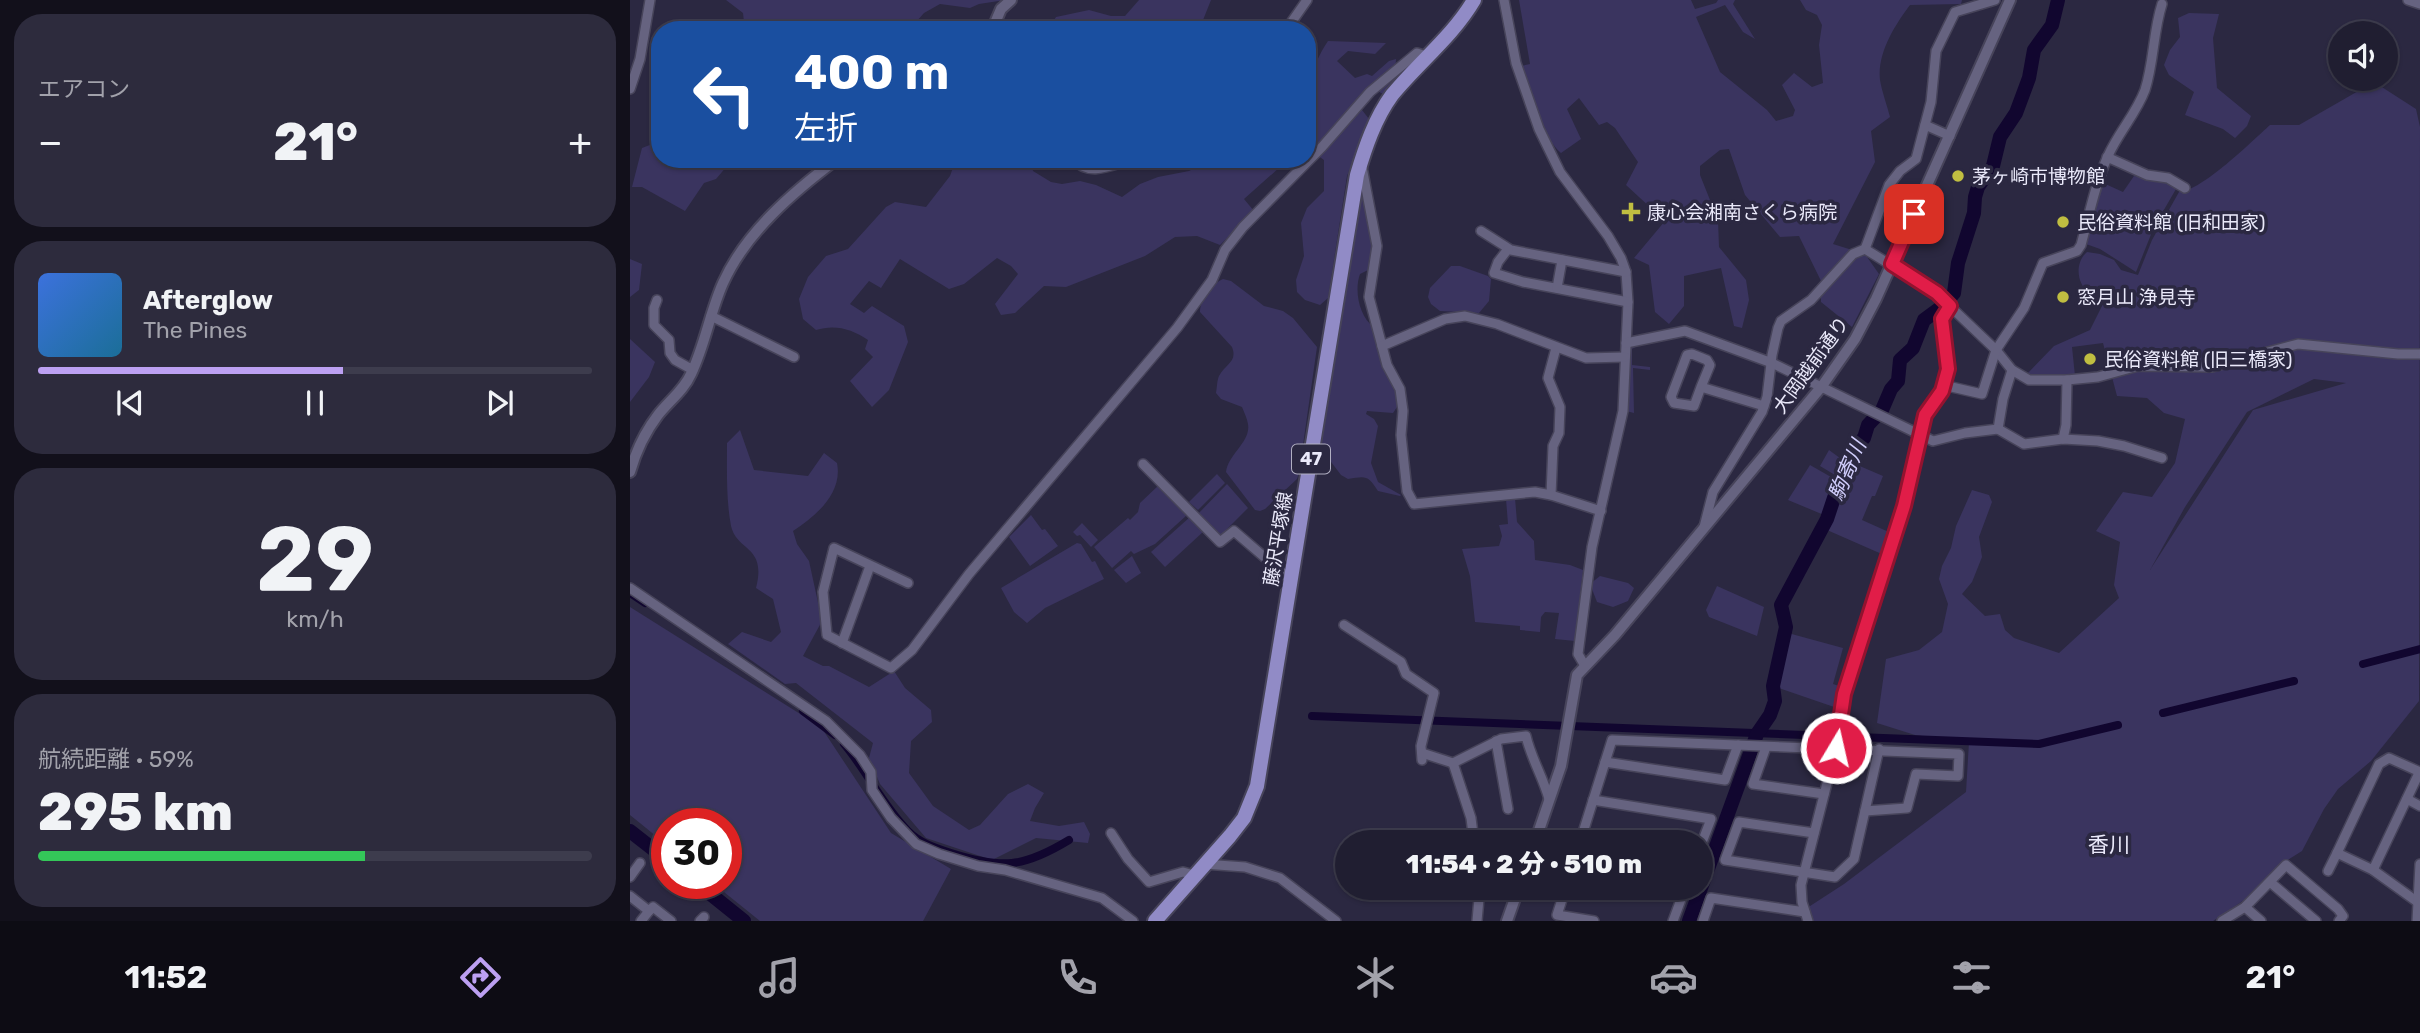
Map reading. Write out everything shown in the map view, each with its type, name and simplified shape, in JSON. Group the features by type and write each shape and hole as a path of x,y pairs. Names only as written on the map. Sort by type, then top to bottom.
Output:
{"main road":[{"name":"藤沢平塚線","path":"1155,921 1244,818 1257,786 1361,162 1374,127 1390,98 1460,22 1474,0"}],"street":[{"path":"630,89 640,59 650,0"},
{"path":"996,21 1002,9 1011,0"},
{"path":"1292,21 1307,0"},
{"path":"1504,0 1516,63 1539,129 1560,172 1608,236 1621,258 1626,272 1628,302 1623,411 1590,557 1578,654 1585,666 1576,678 1561,766 1539,830"},
{"path":"1703,529 1713,492 1753,430 1764,406 1777,328 1782,320 1811,300 1853,254 1864,249 1889,185 1900,171 1916,159 1931,102 1936,51 1955,12 1995,0"},
{"name":"大岡越前通り","path":"1585,666 1615,635 1822,386 1855,339 1892,264 2010,0"},
{"path":"2408,0 2420,4"},
{"path":"1943,385 1982,394 1996,350 2024,307 2042,264 2077,251 2081,245 2107,157 2122,127 2138,108 2146,86 2162,4"},
{"path":"1316,153 1370,92 1417,53 1426,56"},
{"path":"1925,125 1950,136"},
{"path":"2107,157 2147,175 2168,177 2185,188"},
{"path":"1361,162 1377,246 1369,297 1387,365 1400,389 1404,411 1401,435 1407,491 1414,504 1521,492 1551,495 1601,510"},
{"path":"630,472 648,430 683,387 692,370 736,257 750,237 773,214 827,168"},
{"path":"908,583 834,548 823,592 827,635 891,668 912,650 969,574 1178,328 1212,280 1225,250 1243,227 1301,168"},
{"path":"1481,231 1508,249 1626,272"},
{"path":"1508,249 1494,273 1523,282 1628,302"},
{"path":"1864,249 1924,284 1996,350 2012,370 2029,380 2098,377 2138,366 2212,367 2298,344 2420,354"},
{"path":"1557,288 1562,260"},
{"path":"657,300 654,325 668,340 670,353 675,360 692,370"},
{"path":"1703,921 1711,898 1806,917 1801,895 1804,872 1837,741 1844,694 1904,506 1925,415 1943,385 1948,369 1942,319 1948,304"},
{"path":"711,316 794,357"},
{"path":"1382,346 1445,319 1465,316 1497,324 1586,358 1625,357"},
{"path":"1626,343 1685,331 1772,363 1933,440 1998,429 2024,444 2063,439 2124,446 2162,458"},
{"path":"1551,495 1553,446 1559,433 1560,407 1548,377 1556,348"},
{"path":"1692,354 1707,360 1710,365 1701,387 1694,406 1674,403 1671,397 1686,355 1692,354"},
{"path":"1998,429 2012,370"},
{"path":"2063,439 2067,380"},
{"path":"1701,387 1764,406"},
{"path":"1143,464 1220,542 1234,531 1291,580"},
{"path":"842,643 870,566"},
{"path":"630,588 826,721 860,755 878,799 906,836 927,850 1102,898 1133,921"},
{"path":"1344,625 1401,662 1406,674 1434,693 1420,746 1422,756 1453,763 1496,741 1526,736 1530,754 1541,771 1549,799"},
{"path":"1584,830 1612,740 1763,746 1837,741 1879,749 1959,754 1958,776 1916,774 1907,808 1865,811"},
{"path":"1496,741 1508,809"},
{"path":"1605,762 1725,780 1742,745"},
{"path":"1763,746 1753,784 1824,794"},
{"path":"1814,833 1739,822 1725,860 1835,877 1854,859 1879,749"},
{"path":"2328,871 2379,764 2389,758 2420,772 2372,870"},
{"path":"1453,763 1472,830"},
{"path":"2407,799 2420,806"},
{"path":"1593,800 1711,819 1707,830"},
{"path":"1111,833 1128,859 1149,882 1183,872 1245,867 1280,878 1336,921"},
{"path":"2336,853 2372,870 2419,903"},
{"path":"630,877 640,863"},
{"path":"2417,921 2420,864"},
{"path":"2222,921 2245,907 2286,865 2337,909 2343,916 2339,921"},
{"path":"2270,882 2316,921"},
{"path":"630,897 649,912"},
{"path":"1477,921 1479,900"},
{"path":"1507,921 1514,900"},
{"path":"1562,900 1558,915 1594,921"},
{"path":"1673,921 1681,900"},
{"path":"641,921 653,907 671,921"},
{"path":"2245,907 2261,921"}],"shaded area":[{"path":"726,0 1005,0 970,8 940,4 924,13 917,21 744,21 743,13"},
{"path":"1139,0 1211,0 1203,21 1054,21 1056,17 1089,10 1111,16 1125,16"},
{"path":"1519,0 1691,0 1695,9 1718,0 1735,0 1733,4 1755,39 1743,32 1725,5 1696,17 1720,72 1767,110 1776,121 1793,116 1795,110 1782,85 1794,73 1812,87 1823,83 1819,45 1822,25 1817,15 1806,10 1800,0 1962,0 1961,4 1910,5 1893,30 1884,50 1880,80 1890,117 1871,131 1875,162 1833,244 1865,254 1879,274 1852,327 1821,302 1821,281 1799,236 1780,237 1745,195 1729,149 1720,150 1700,166 1700,175 1718,220 1719,247 1746,280 1749,300 1742,328 1734,326 1721,268 1684,276 1684,306 1669,324 1655,312 1649,265 1634,258 1665,221 1626,185 1638,162 1615,128 1607,122 1599,125 1579,98 1567,109 1581,139 1561,153 1548,136 1521,66 1530,64"},
{"path":"2189,13 2219,14 2213,38 2217,88 2251,116 2247,126 2235,138 2223,129 2185,115 2194,92 2169,75 2164,65 2170,50 2180,37 2178,18"},
{"path":"1328,41 1386,43 1375,54 1348,51 1337,61 1355,78 1367,74 1372,76 1389,61 1396,59 1395,76 1383,94 1370,87 1355,101 1369,119 1347,176 1328,298 1320,305 1305,300 1297,292 1296,280 1304,256 1301,223 1307,208 1324,191 1324,160 1316,154 1316,64"},
{"path":"2358,91 2388,91 2416,109 2420,127 2419,701 2371,761 2338,789 2302,851 2286,861 2244,900 2213,921 1811,921 1807,908 1844,884 1966,792 1969,742 1915,735 1877,723 1886,659 1919,650 1942,632 1948,604 1939,579 1956,526 1972,490 1989,495 1992,502 1979,537 1982,557 1972,582 1962,594 1985,616 2000,614 2005,630 2014,638 2059,653 2119,598 2114,585 2120,542 2096,531 2123,492 2152,497 2175,463 2185,419 2164,413 2147,398 2117,396 2103,343 2072,347 2075,376 2037,378 2027,374 2054,346 2090,330 2104,302 2085,289 2079,278 2083,256 2087,252 2100,254 2114,260 2121,270 2138,275 2152,240 2179,192 2213,175 2270,125 2299,125","holes":["2314,379 2346,383 2253,410 2150,570 2185,507 2247,412"]},
{"path":"651,144 651,168 725,168 716,179 704,183 685,211 642,187 632,187 642,148"},
{"path":"953,168 1032,168 1051,182 1062,184 1080,181 1122,197 1140,184 1195,168 1279,168 1244,199 1254,211 1220,245 1197,236 1175,237 1145,256 1066,287 1044,286 1015,313 1001,315 995,304 1018,274 1011,266 997,258 964,284 949,289 900,259 881,288 869,281 850,304 864,313 872,306 904,326 908,342 889,390 872,407 850,381 873,357 865,349 868,340 843,329 830,327 816,330 803,319 799,299 808,277 826,256 848,249 886,207 895,202 926,207 950,176"},
{"path":"2134,176 2167,181 2176,186 2154,227 2136,272 2100,249 2086,244 2101,182 2123,192"},
{"path":"1362,189 1374,241 1368,270 1360,274 1358,280 1359,303 1365,317 1374,327 1399,404 1393,413 1367,411 1366,414 1374,419 1378,426 1371,463 1378,482 1400,496 1378,491 1366,478 1348,479 1341,475 1319,446"},
{"path":"630,259 642,264 639,290 630,297"},
{"path":"1451,266 1460,266 1491,279 1489,301 1479,313 1440,311 1431,304 1428,297 1430,288"},
{"path":"1223,279 1231,281 1264,306 1283,311 1293,318 1317,347 1297,479 1260,511 1255,510 1226,472 1231,459 1246,437 1248,424 1242,407 1221,399 1216,393 1219,376 1232,360 1233,352 1232,347 1200,312 1207,293"},
{"path":"630,339 655,362 649,377 630,402"},
{"path":"1639,345 1632,349 1632,365 1650,367 1650,370 1633,368 1634,413 1626,411 1630,346"},
{"path":"740,430 754,470 808,476 824,453 837,463 838,474 832,494 819,511 793,531 797,544 809,561 822,621 803,656 869,687 894,671 905,688 931,710 932,722 911,741 909,773 933,806 969,830 980,825 1008,794 1028,784 1044,793 1030,821 1059,826 1084,822 1090,834 1088,843 1036,838 992,860 926,838 880,784 869,758 873,743 796,683 785,684 728,644 742,632 771,642 781,632 773,599 756,588 758,564 755,556 739,541 731,526 727,443"},
{"path":"1829,450 1848,464 1840,478 1820,466"},
{"path":"1855,464 1883,476 1862,520 1891,533 1884,555 1827,530 1838,498"},
{"path":"1810,465 1838,481 1824,515 1788,500"},
{"path":"1217,474 1225,483 1198,510 1189,502"},
{"path":"1227,484 1248,508 1218,538 1196,516"},
{"path":"1159,485 1187,515 1155,544 1134,554 1131,551 1112,568 1094,547 1128,518 1130,520 1138,512 1140,503"},
{"path":"1515,498 1517,522 1534,541 1535,560 1570,565 1583,570 1575,641 1555,639 1559,613 1545,612 1541,617 1540,632 1520,630 1520,626 1475,622 1470,576 1462,549 1499,546 1502,536 1499,525 1508,524 1506,499"},
{"path":"1031,515 1058,546 1030,566 1009,537"},
{"path":"1190,517 1204,531 1165,567 1151,552"},
{"path":"1082,523 1098,540 1091,547 1080,535 1077,536 1073,532"},
{"path":"1077,543 1081,544 1092,562 1095,561 1104,579 1045,608 1027,623 1014,612 1001,588"},
{"path":"1132,556 1141,573 1126,583 1114,570"},
{"path":"1600,576 1628,583 1634,588 1628,601 1613,607 1597,602 1590,584"},
{"path":"1717,586 1764,607 1757,636 1709,617 1706,610"},
{"path":"630,607 821,727 891,833 951,869 923,921 760,921 733,899 742,899 742,808 651,808 651,832 630,815"},
{"path":"1788,633 1843,648 1833,684 1842,687 1837,708 1776,687"}],"waterway":[{"name":"駒寄川","path":"1689,921 1757,734 1770,715 1775,701 1773,686 1786,627 1781,605 1827,519 1834,498 1851,465 1854,447 1864,438 1868,425 1882,410 1891,389 1898,381 1900,360 1913,348 1924,320 1943,306 1954,293 1958,263 1974,213 1978,187 1993,166 2000,137 2016,113 2029,78 2034,50 2052,25 2058,0"},
{"path":"630,593 645,603"},
{"path":"2363,664 2420,649"},
{"path":"2163,713 2294,681"},
{"path":"803,711 835,735"},
{"path":"1312,716 2039,744 2118,725"},
{"path":"844,744 899,821 913,835 934,847 984,862 1012,863 1038,856 1069,840"},
{"path":"630,831 651,847"},
{"path":"717,899 744,921"}],"place":[{"name":"茅ヶ崎市博物館","path":"1958,176"},
{"name":"康心会湘南さくら病院","path":"1631,212"},
{"name":"民俗資料館 (旧和田家)","path":"2063,222"},
{"name":"窓月山 浄見寺","path":"2063,297"},
{"name":"民俗資料館 (旧三橋家)","path":"2090,359"}],"district":[{"name":"香川","path":"2109,844"}],"route":[{"path":"1836,748 1844,694 1904,506 1925,415 1942,391 1948,369 1942,319 1950,306 1937,293 1892,264 1914,214"}]}
